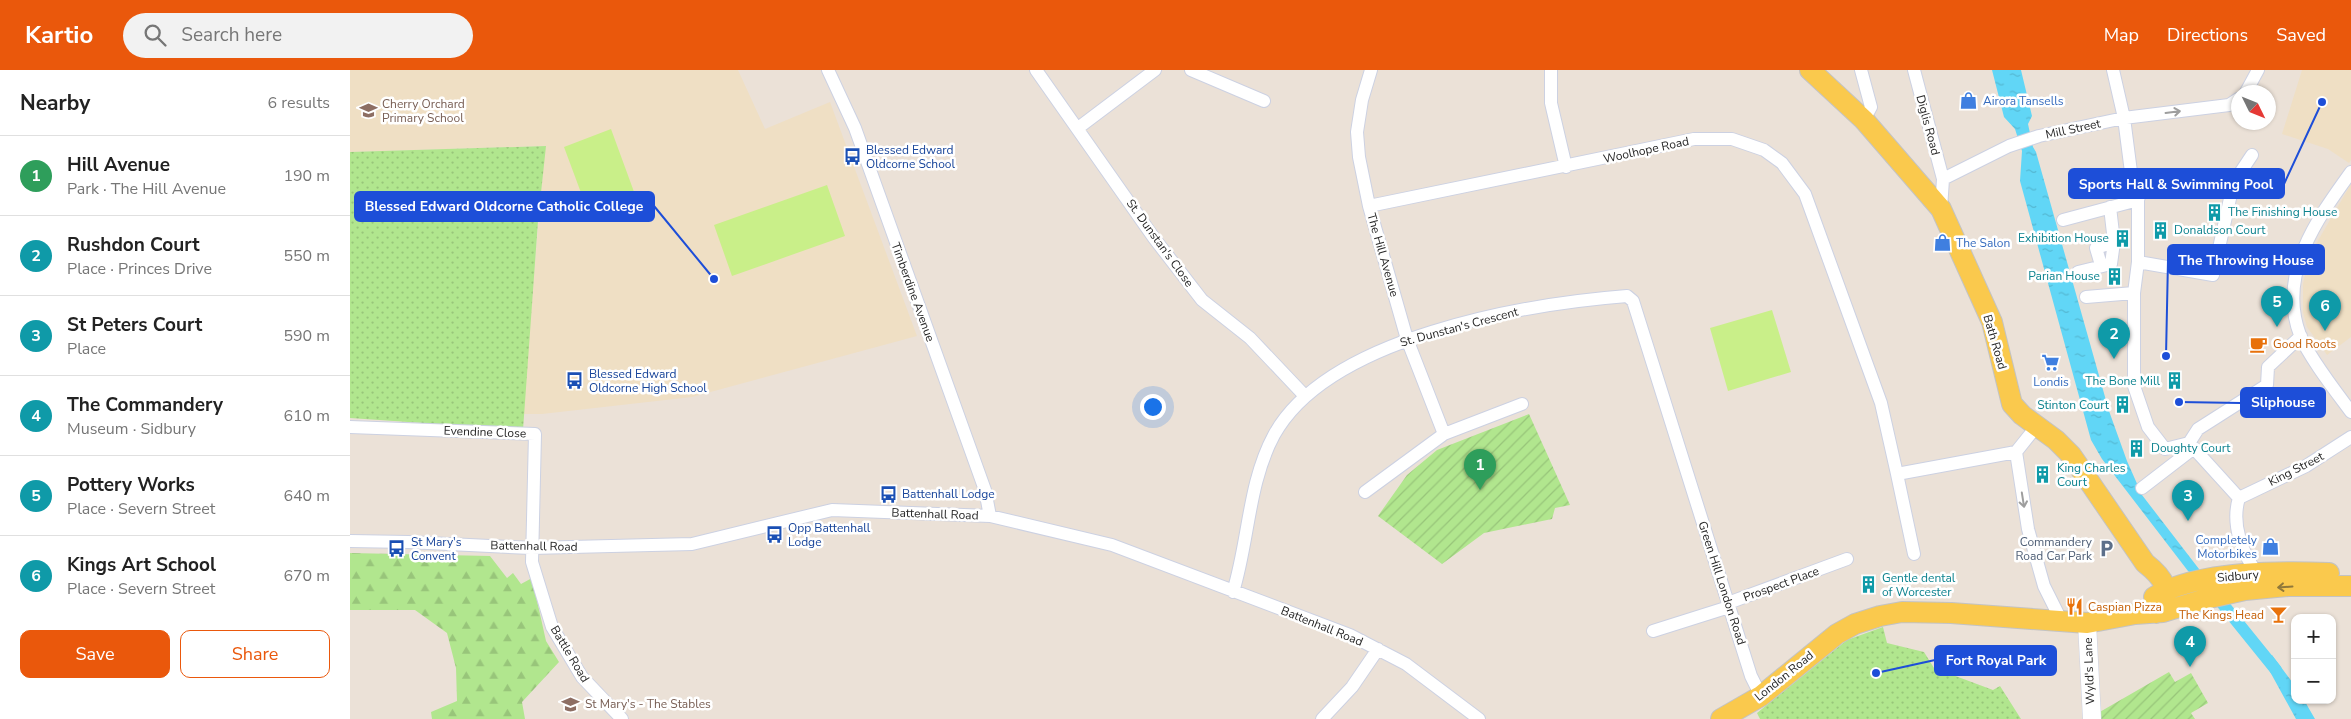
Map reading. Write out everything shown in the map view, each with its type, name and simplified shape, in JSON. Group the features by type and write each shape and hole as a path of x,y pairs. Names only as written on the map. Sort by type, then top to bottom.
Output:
{"main road":[{"name":"Bath Road","path":"1810,70 1864,120 1941,209 1992,322 2012,404 2036,427 2056,440 2071,455 2127,533 2145,563 2159,574 2177,594"},
{"name":"Sidbury","path":"2177,594 2258,574 2297,572 2351,573"},
{"name":"Sidbury","path":"2228,582 2288,586 2351,586"},
{"path":"2053,620 2087,623 2103,622 2135,614 2177,594"},
{"name":"London Road","path":"1721,719 1761,696 1820,646 1855,624 1880,616 1902,612 1988,615 2053,620"}],"street":[{"name":"Timberdine Avenue","path":"828,70 855,128 985,490 990,516"},
{"name":"St. Dunstan's Close","path":"1036,70 1154,238 1202,300 1250,338 1305,396"},
{"path":"1078,128 1155,70"},
{"path":"1191,70 1264,101"},
{"name":"The Hill Avenue","path":"1371,70 1362,100 1357,132 1369,206 1407,339 1444,434"},
{"path":"1551,70 1551,103 1566,167"},
{"path":"1861,70 1871,107 1864,120"},
{"name":"Diglis Road","path":"1914,70 1943,179"},
{"path":"2113,70 2124,118 2131,172 2138,194 2138,262 2134,293 2134,386 2148,427 2165,448 2192,445"},
{"path":"2250,85 2258,70"},
{"name":"Mill Street","path":"1943,179 2009,146 2039,136 2124,118 2231,104"},
{"name":"Woolhope Road","path":"1369,206 1566,167 1694,139 1732,139 1764,150 1782,163 1805,194 1881,402 1914,554"},
{"path":"2138,262 2213,275 2236,176 2252,155"},
{"path":"2351,172 2320,216 2298,263 2294,297 2300,336 2351,412"},
{"path":"2062,220 2110,207 2138,194 2152,184 2236,176"},
{"path":"1941,209 1943,179"},
{"path":"2078,272 2111,264 2114,242 2110,207"},
{"path":"2086,298 2134,293"},
{"name":"St. Dunstan's Crescent","path":"1233,592 1240,568 1256,480 1275,434 1305,396 1336,372 1365,356 1407,339 1546,305 1627,296 1633,301 1685,468"},
{"path":"2142,488 2192,445 2198,429 2268,385 2268,367 2300,336"},
{"path":"1365,492 1444,434 1522,404"},
{"name":"Evendine Close","path":"350,427 535,434 531,548"},
{"path":"1897,474 2016,452 2036,427"},
{"name":"King Street","path":"2239,498 2306,466 2351,437"},
{"path":"2192,445 2239,498 2236,508 2236,522 2244,554 2258,574"},
{"path":"2016,452 2028,529 2053,620"},
{"name":"Green Hill London Road","path":"1685,468 1751,676 1761,696"},
{"name":"Battenhall Road","path":"350,541 531,548 692,544 832,510 990,516 1112,545 1350,635 1406,664 1479,719"},
{"name":"Battle Road","path":"531,548 532,562 552,627 582,677 622,719"},
{"path":"2228,582 2244,554"},
{"name":"Prospect Place","path":"1653,631 1728,605 1832,559 1847,559"},
{"name":"Wyld's Lane","path":"2087,623 2092,719"},
{"path":"1322,719 1352,687 1378,649"}],"shaded area":[{"path":"350,70 738,70 765,129 830,102 917,336 692,397 542,414 522,414 545,146 350,152"},
{"path":"2302,70 2351,70 2351,160 2349,163 2328,149 2282,134"},
{"path":"2351,184 2351,337 2327,355 2307,327 2303,312 2303,284 2309,256"}],"green space":[{"path":"611,129 637,200 590,217 564,147"},
{"path":"546,146 538,221 523,430 350,418 350,152"},
{"path":"827,185 845,236 732,276 714,225"},
{"path":"1772,310 1791,372 1728,391 1710,328"},
{"path":"1529,414 1570,505 1555,508 1552,519 1484,533 1442,564 1378,516 1407,475 1437,450"},
{"path":"350,553 490,556 507,578 513,573 521,584 532,578 546,641 559,662 522,702 525,719 432,719 431,712 457,701 456,668 447,633 415,610 350,610"},
{"path":"1883,627 1887,643 1924,652 1934,668 1993,690 2000,686 2021,719 1760,719 1757,713 1847,640"},
{"path":"2169,672 2175,682 2191,673 2208,703 2191,713 2195,719 2100,719 2098,713"}],"water":[{"path":"1992,70 2021,70 2032,116 2028,124 2033,147 2109,411 2127,461 2142,495 2199,569 2208,586 2188,571 2102,459 2091,440 2020,181 2022,151 2015,129 2004,117"},
{"path":"2272,655 2291,681 2291,704 2306,704 2315,719 2296,719 2263,659"}],"waterway":[{"path":"2213,592 2276,670"}],"place":[{"name":"Airora Tansells","path":"1969,101"},
{"name":"Sports Hall & Swimming Pool","path":"2322,102"},
{"name":"Cherry Orchard Primary School","path":"368,111"},
{"name":"Blessed Edward Oldcorne School","path":"852,157"},
{"name":"The Finishing House","path":"2214,212"},
{"name":"Donaldson Court","path":"2160,230"},
{"name":"Exhibition House","path":"2123,238"},
{"name":"The Salon","path":"1942,243"},
{"name":"Parian House","path":"2114,276"},
{"name":"Blessed Edward Oldcorne Catholic College","path":"714,279"},
{"name":"Pottery Works","path":"2277,327"},
{"name":"Kings Art School","path":"2325,331"},
{"name":"Good Roots","path":"2259,344"},
{"name":"The Throwing House","path":"2166,356"},
{"name":"Rushdon Court","path":"2114,359"},
{"name":"Londis","path":"2051,363"},
{"name":"Blessed Edward Oldcorne High School","path":"575,381"},
{"name":"The Bone Mill","path":"2174,381"},
{"name":"Sliphouse","path":"2179,402"},
{"name":"Stinton Court","path":"2123,405"},
{"name":"Doughty Court","path":"2137,448"},
{"name":"King Charles Court","path":"2043,475"},
{"name":"Hill Avenue","path":"1480,490"},
{"name":"Battenhall Lodge","path":"888,494"},
{"name":"St Peters Court","path":"2188,521"},
{"name":"Opp Battenhall Lodge","path":"774,535"},
{"name":"Completely Motorbikes","path":"2271,547"},
{"name":"St Mary's Convent","path":"397,549"},
{"name":"Commandery Road Car Park","path":"2106,549"},
{"name":"Gentle dental of Worcester","path":"1868,585"},
{"name":"Caspian Pizza","path":"2074,607"},
{"name":"The Kings Head","path":"2278,615"},
{"name":"The Commandery","path":"2190,667"},
{"name":"Fort Royal Park","path":"1876,673"},
{"name":"St Mary's - The Stables","path":"571,704"}]}
